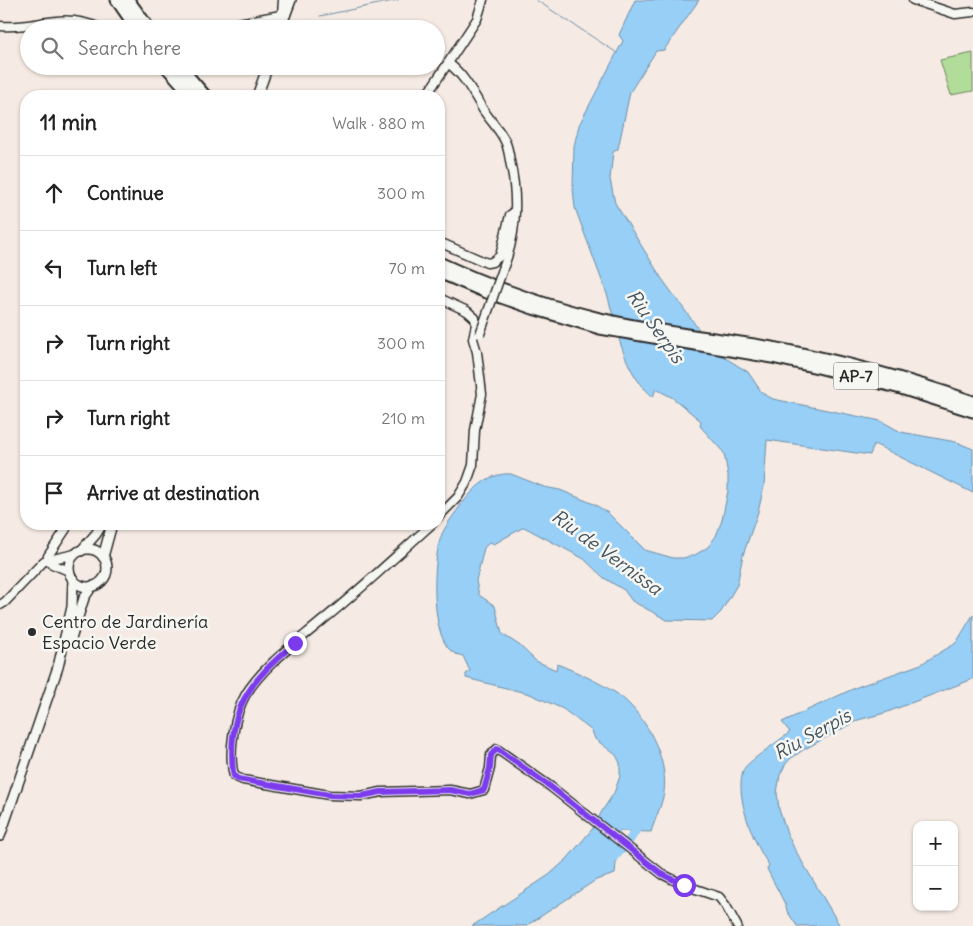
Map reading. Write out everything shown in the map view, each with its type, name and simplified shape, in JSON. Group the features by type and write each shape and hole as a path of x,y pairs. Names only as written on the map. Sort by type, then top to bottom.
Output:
{"highway":[{"path":"117,0 131,20"},
{"path":"128,0 142,20"},
{"path":"174,75 188,90"},
{"path":"187,75 200,90"},
{"name":"AP-7","path":"445,266 488,284 536,301 638,331"},
{"name":"AP-7","path":"445,275 484,291 533,308 600,328 638,331 823,359 903,379 973,402"},
{"name":"AP-7","path":"737,347 857,376 973,411"}],"main road":[{"path":"282,20 291,0"},
{"path":"259,90 265,75"},
{"path":"0,836 58,666 72,607 69,564 98,530"},
{"path":"103,557 110,530"},
{"path":"71,575 81,585 92,586 98,584 105,574 106,562 103,557 93,550 78,552"},
{"path":"58,666 70,643 84,598 92,586"}],"street":[{"path":"253,20 284,14 283,0"},
{"path":"445,68 477,18 483,0"},
{"path":"913,0 955,14 973,12"},
{"path":"0,26 20,26"},
{"path":"448,63 462,75 484,111 505,140 514,178 516,198 511,245 480,334 477,352"},
{"path":"430,90 440,75"},
{"path":"445,245 487,263 492,262 500,256 510,215 515,212"},
{"path":"445,301 474,316 476,324 473,339 477,352 482,398 475,430 473,465 467,482 458,496 445,510"},
{"path":"52,560 53,550 65,530"},
{"path":"425,530 323,621 287,650 257,679 242,700 235,720 232,748 234,776 243,780 329,795 361,796 381,792 450,790 470,794 484,790 490,768 491,755 497,749 551,787 662,874 672,880 719,897 737,926"},
{"path":"0,605 38,567 52,560 78,552"},
{"path":"52,560 71,575"}],"green space":[{"path":"973,53 973,91 951,95 940,60"}],"water":[{"path":"635,0 699,0 664,50 656,51 630,92 618,149 613,152 610,179 615,203 662,279 700,331 613,316 608,297 575,208 573,188 574,146 579,125 623,41 619,35"},
{"path":"618,336 719,354 748,372 762,393 773,399 881,421 901,432 956,442 973,449 973,493 874,444 870,455 767,440 764,486 758,512 743,555 737,585 721,612 712,621 667,620 632,601 624,590 604,578 584,559 524,527 494,544 490,542 484,548 476,581 479,595 495,606 502,634 519,645 536,661 556,670 557,664 609,689 626,701 645,724 652,737 663,765 665,779 664,792 651,832 619,831 615,874 596,880 526,926 472,926 549,875 567,859 594,827 614,793 620,776 620,763 616,755 595,739 592,731 563,709 530,694 466,678 466,674 470,671 463,656 456,654 447,647 437,618 435,599 436,561 442,534 449,522 477,487 492,477 507,474 544,487 560,490 594,504 608,513 645,550 673,558 695,555 708,547 716,536 722,520 728,491 728,475 724,453 700,426 701,421 673,398 656,389 653,397 640,383 624,354"},
{"name":"Riu Serpis","path":"973,615 973,679 885,713 858,720 803,750 785,765 780,775 777,793 779,809 786,831 840,926 797,926 787,911 767,869 769,865 757,845 747,819 741,792 741,779 744,769 790,732 782,722 857,687 921,664 956,643"}],"waterway":[{"path":"320,16 398,0"},
{"path":"536,0 617,53"},
{"name":"Riu de Vernissa","path":"607,862 627,844 640,820"}],"place":[{"name":"Centro de Jardinería Espacio Verde","path":"32,632"}],"route":[{"path":"295,643 257,679 242,700 235,720 232,748 233,772 234,776 238,779 329,795 361,796 374,792 450,790 470,794 484,790 490,768 491,755 497,749 551,787 662,874 684,885"}]}
